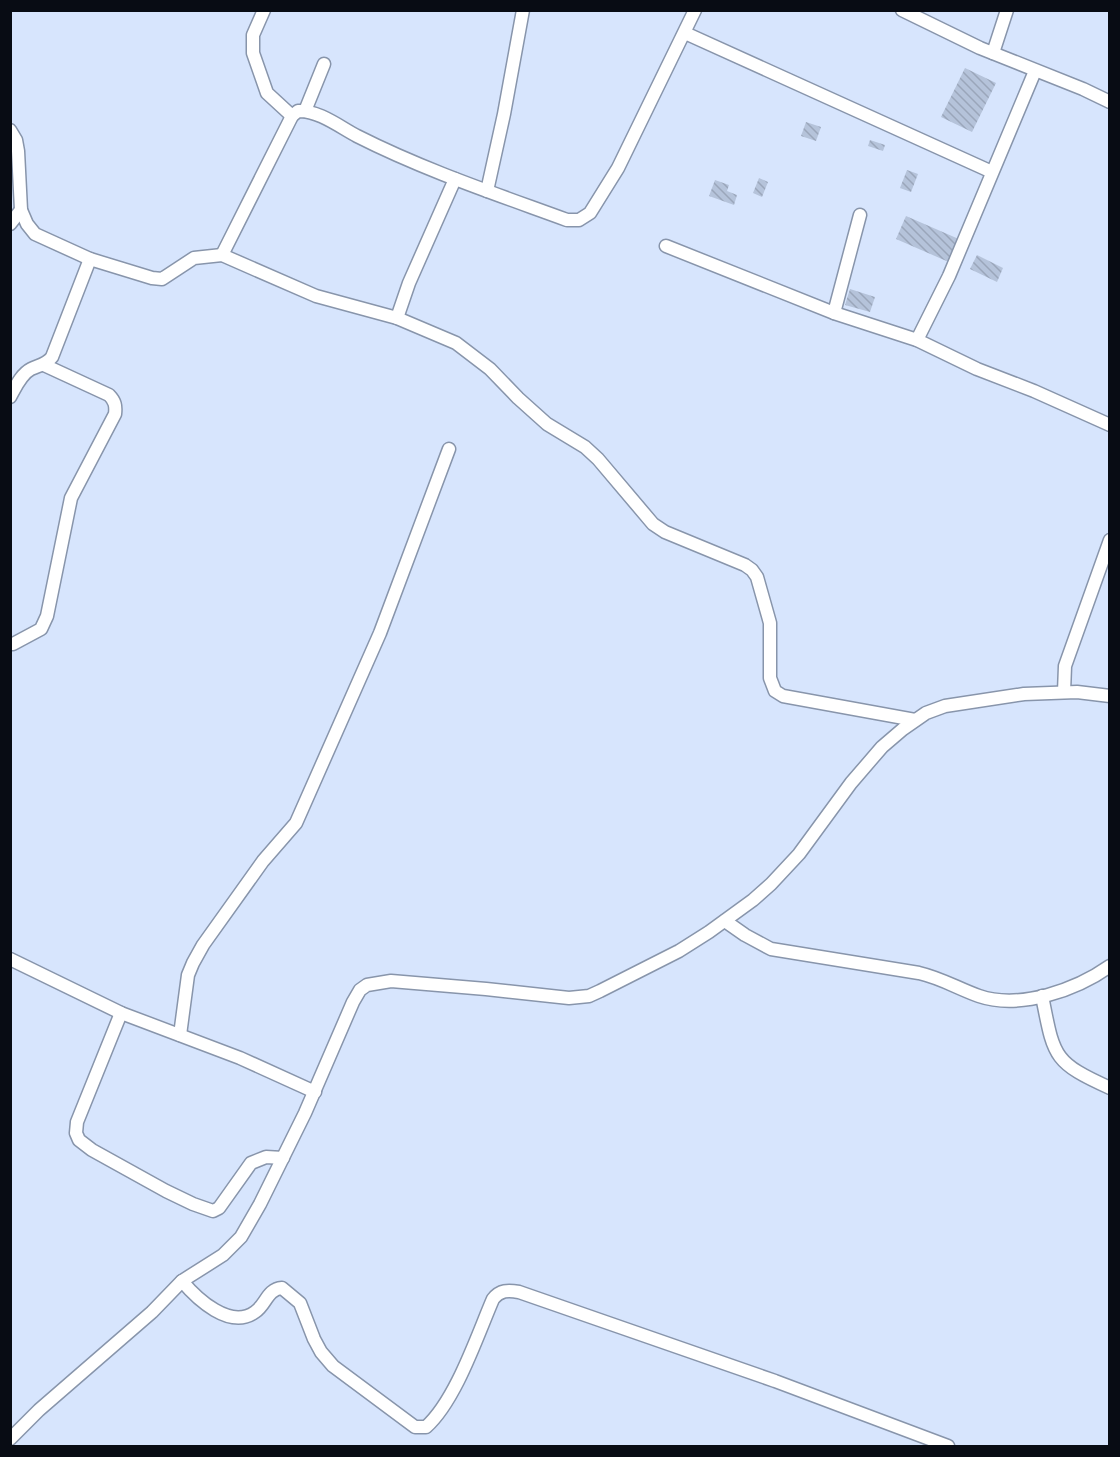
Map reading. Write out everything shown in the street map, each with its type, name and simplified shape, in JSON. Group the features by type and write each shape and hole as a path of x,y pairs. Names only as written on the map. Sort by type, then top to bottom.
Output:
{"street":[{"path":"264,10 253,35 253,53 267,93 292,116"},
{"path":"487,191 523,10"},
{"path":"222,255 292,116 298,111 305,111 455,179 567,220 579,220 590,213 618,168 695,10"},
{"path":"902,10 1110,102"},
{"path":"993,52 1007,10"},
{"path":"684,33 992,172"},
{"path":"305,111 324,64"},
{"path":"917,340 950,276 1035,70"},
{"path":"10,130 16,140 18,151 21,210 27,224 35,234 90,259 152,278 162,279 194,258 222,255 316,296 397,318 456,343 490,369 548,424 585,447 598,459 653,524 665,532 752,570 757,577 770,623 770,678 775,691 783,696 915,720"},
{"path":"397,318 409,283 455,179"},
{"path":"10,224 21,210"},
{"path":"834,313 860,215"},
{"path":"666,246 834,313 917,340 977,369 1034,391 1110,425"},
{"path":"10,397 18,382 29,369 44,364 52,357 90,259"},
{"path":"13,644 40,629 47,616 71,498 115,414 116,406 109,395 44,364"},
{"path":"180,1035 188,975 193,963 203,945 263,861 296,823 380,633 449,449"},
{"path":"1064,692 1065,666 1110,540"},
{"path":"10,1438 152,1312 182,1281 223,1255 241,1237 284,1158 353,1002 360,990 367,985 377,982 410,982 578,998 600,992 650,967 725,921 771,884 790,864 873,757 915,720 934,709 945,706 1024,694 1064,692 1110,696"},
{"path":"725,921 745,935 771,948 931,975 979,996 997,1001 1013,1001 1061,992 1080,984 1110,966"},
{"path":"10,959 121,1013 270,1071 315,1092"},
{"path":"1042,996 1052,1042 1057,1054 1073,1070 1110,1088"},
{"path":"121,1013 77,1122 76,1133 86,1146 166,1191 213,1211 219,1208 251,1163 266,1157 284,1158"},
{"path":"182,1281 199,1300 210,1308 227,1315 238,1316 247,1316 256,1312 271,1292 276,1288 282,1288 300,1303 314,1339 333,1366 415,1427 426,1426 441,1410 457,1381 494,1299 497,1294 507,1290 519,1292 764,1377 948,1446"}],"building":[{"path":"965,68 996,83 972,132 941,117"},
{"path":"806,122 821,127 816,141 801,136"},
{"path":"870,140 885,145 883,151 868,146"},
{"path":"907,170 918,174 911,192 900,188"},
{"path":"759,178 768,182 762,197 753,193"},
{"path":"715,180 729,185 727,191 737,195 734,205 709,196"},
{"path":"906,216 961,240 951,263 896,239"},
{"path":"977,255 1003,268 997,282 970,269"},
{"path":"850,289 875,297 870,312 845,305"}]}
